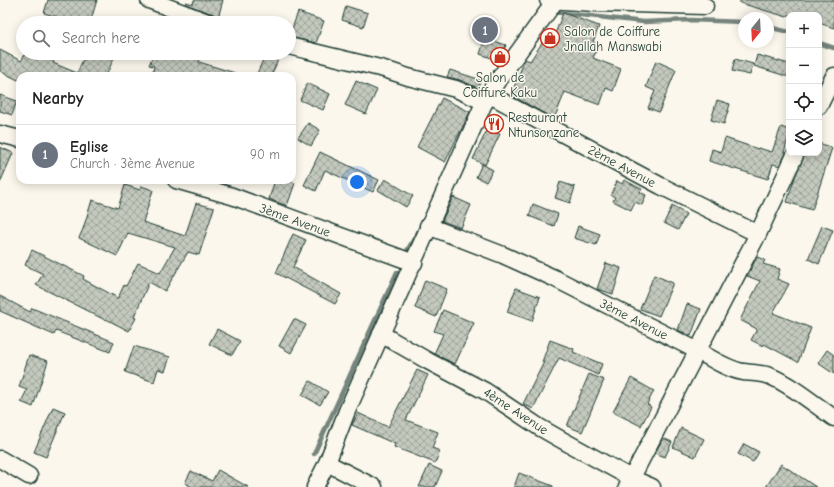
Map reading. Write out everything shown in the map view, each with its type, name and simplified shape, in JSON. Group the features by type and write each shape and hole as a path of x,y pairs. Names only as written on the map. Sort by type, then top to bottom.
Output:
{"street":[{"path":"149,0 191,16"},
{"path":"315,487 328,463 347,411 486,98 553,0 705,6"},
{"name":"2ème Avenue","path":"296,48 384,68 408,77 486,98 758,234"},
{"path":"822,100 834,76"},
{"path":"0,134 16,138"},
{"path":"629,482 758,234 795,156"},
{"name":"3ème Avenue","path":"190,184 232,196 414,263"},
{"name":"3ème Avenue","path":"428,226 503,255 554,278 721,364 741,372 757,373 769,376 789,386 834,418"},
{"name":"4ème Avenue","path":"381,334 485,391 539,427 629,482 652,487"},
{"path":"0,459 29,476"},
{"path":"328,463 374,487"}],"building":[{"path":"48,0 97,0 92,16 54,16 44,13"},
{"path":"194,0 223,0 219,16 185,4 186,2 193,4"},
{"path":"740,0 834,0 834,28 822,24 822,12 786,12 786,17 740,3"},
{"path":"346,6 368,13 363,27 342,20"},
{"path":"298,12 324,21 316,43 296,39 296,18"},
{"path":"563,13 599,26 593,42 599,45 593,58 621,69 613,91 606,88 600,105 565,92 554,119 511,95 525,59 530,61 550,31 555,34"},
{"path":"485,38 506,45 500,61 480,54"},
{"path":"0,50 16,58 16,60 21,61 52,60 54,61 53,63 75,72 16,72 16,79 0,71"},
{"path":"757,55 786,63 786,76 754,66"},
{"path":"735,59 753,64 750,75 732,71"},
{"path":"83,60 113,60 108,72 77,72"},
{"path":"151,60 200,60 199,62 232,72 153,72 154,66 149,65"},
{"path":"263,60 278,60 273,72 258,72"},
{"path":"656,61 676,70 659,112 648,108 655,91 646,87"},
{"path":"450,70 481,80 478,88 460,80 447,77"},
{"path":"356,81 377,90 366,114 345,105"},
{"path":"307,83 330,94 323,110 300,100"},
{"path":"0,95 16,101 12,115 0,111"},
{"path":"442,98 470,112 445,162 417,147"},
{"path":"717,100 730,104 724,124 711,120"},
{"path":"308,123 320,130 311,146 298,138"},
{"path":"781,127 786,129 786,146 784,153 786,153 780,166 773,164 768,179 709,161 712,149 721,152 725,138 772,152"},
{"path":"487,130 500,134 485,165 473,159"},
{"path":"822,144 832,148 812,210 787,202 804,156 822,156"},
{"path":"0,147 13,153 0,183"},
{"path":"320,152 379,180 373,192 325,170 316,191 304,185"},
{"path":"482,164 493,170 486,182 476,177"},
{"path":"385,179 413,196 406,207 378,190"},
{"path":"624,180 642,189 640,192 646,195 642,205 635,202 631,210 613,201 615,197 611,195 617,181 622,184"},
{"path":"560,182 575,187 570,203 555,198"},
{"path":"274,184 295,184 287,206 269,199"},
{"path":"125,185 140,190 141,186 153,190 143,222 185,236 196,203 214,208 199,255 188,252 165,291 149,282 134,317 136,318 129,331 36,285 43,274 25,265 32,250 84,276 83,279 118,298 124,285 126,286 138,263 160,273 175,247 128,233 117,256 79,238 92,200 118,208"},
{"path":"453,197 471,205 461,228 442,221"},
{"path":"533,204 558,214 554,226 529,216"},
{"path":"672,206 686,214 678,230 664,223"},
{"path":"578,226 600,234 596,245 574,238"},
{"path":"822,226 833,230 819,264 808,259"},
{"path":"293,234 306,240 293,267 341,294 335,304 276,273"},
{"path":"757,257 765,260 763,264 780,269 777,279 789,284 773,313 811,328 798,362 764,344 763,346 751,340 757,329 740,320 760,281 747,276"},
{"path":"606,263 621,268 613,294 597,289"},
{"path":"654,275 673,283 659,316 640,309"},
{"path":"425,280 447,289 436,317 415,308"},
{"path":"516,288 540,297 532,321 507,312"},
{"path":"0,296 30,312 32,308 114,342 110,352 56,331 54,335 0,311"},
{"path":"687,304 701,309 691,336 678,330"},
{"path":"443,310 474,323 455,364 434,354 443,334 434,331"},
{"path":"294,319 306,325 291,353 279,346"},
{"path":"217,329 240,341 232,355 209,344"},
{"path":"550,340 574,349 573,352 602,364 598,375 559,358 533,409 523,404 544,362 542,362"},
{"path":"134,346 170,357 165,371 158,369 154,382 125,372"},
{"path":"827,350 834,355 834,374 818,363"},
{"path":"29,355 48,361 33,407 21,402 27,390 19,387"},
{"path":"417,370 428,375 406,420 438,432 432,448 440,451 435,463 394,447 395,444 352,425 358,413 388,427"},
{"path":"589,374 604,380 582,432 567,426"},
{"path":"631,378 654,391 647,404 651,407 641,426 613,412"},
{"path":"310,381 328,392 320,405 302,395"},
{"path":"53,407 65,412 46,457 34,452"},
{"path":"681,428 704,439 695,457 673,447"},
{"path":"663,438 672,442 665,457 655,453"},
{"path":"744,444 759,452 753,462 738,454"},
{"path":"781,464 816,487 766,487"},
{"path":"429,465 442,471 435,487 419,487"},
{"path":"218,470 248,487 192,487 185,483 191,471 212,481"},
{"path":"519,473 553,486 553,487 514,487"}],"waterway":[{"path":"553,12 644,22 690,20 738,22"},
{"path":"774,28 786,31"},
{"path":"822,44 834,48"},
{"path":"404,256 420,228"},
{"path":"314,454 397,272"}],"place":[{"name":"Eglise","path":"485,30"},
{"name":"Salon de Coiffure Jnallah Manswabi","path":"550,38"},
{"name":"Salon de Coiffure Kaku","path":"500,57"},
{"name":"Restaurant Ntunsonzane","path":"494,124"}]}
